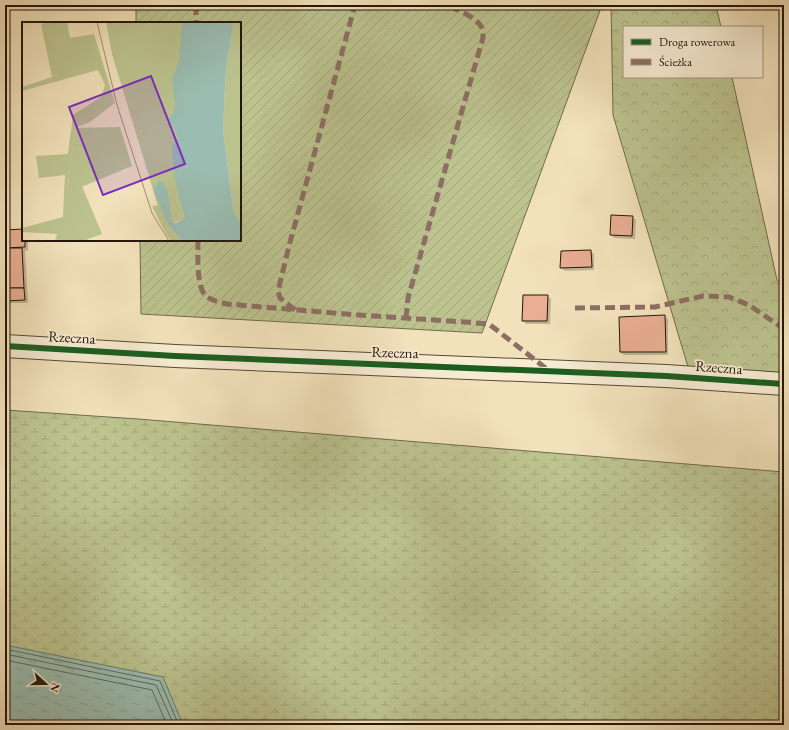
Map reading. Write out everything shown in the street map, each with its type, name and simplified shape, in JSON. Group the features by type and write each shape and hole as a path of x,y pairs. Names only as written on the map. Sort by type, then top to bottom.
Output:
{"street":[{"name":"Rzeczna","path":"5,346 175,356 658,376 784,384"}],"green space":[{"path":"136,5 602,5 482,333 141,314 140,241 241,241 241,22 136,22"},
{"path":"611,5 716,5 721,26 623,26 623,78 732,78 777,280 784,286 784,374 688,367 613,115"},
{"path":"5,410 138,419 784,472 784,725 5,725"}],"water":[{"path":"5,645 163,677 181,720 188,725 5,725"}],"building":[{"path":"611,215 633,216 632,236 610,235"},
{"path":"22,229 22,241 25,241 25,247 5,248 5,230"},
{"path":"5,248 22,248 24,288 5,288"},
{"path":"591,250 592,267 560,268 561,251"},
{"path":"5,288 24,288 25,300 5,301"},
{"path":"523,295 548,295 547,321 522,321"},
{"path":"665,315 666,352 620,352 619,317"}],"marked path":[{"path":"196,5 196,22"},
{"path":"295,310 280,298 278,291 355,5"},
{"path":"406,318 408,298 483,38 482,28 476,20 460,11 444,5"},
{"path":"198,241 198,270 201,286 206,296 213,300 227,304 489,324 548,370"},
{"path":"575,308 655,307 703,296 729,297 749,305 784,329"}],"cycle path":[{"path":"5,346 175,356 666,376 784,384"}]}
